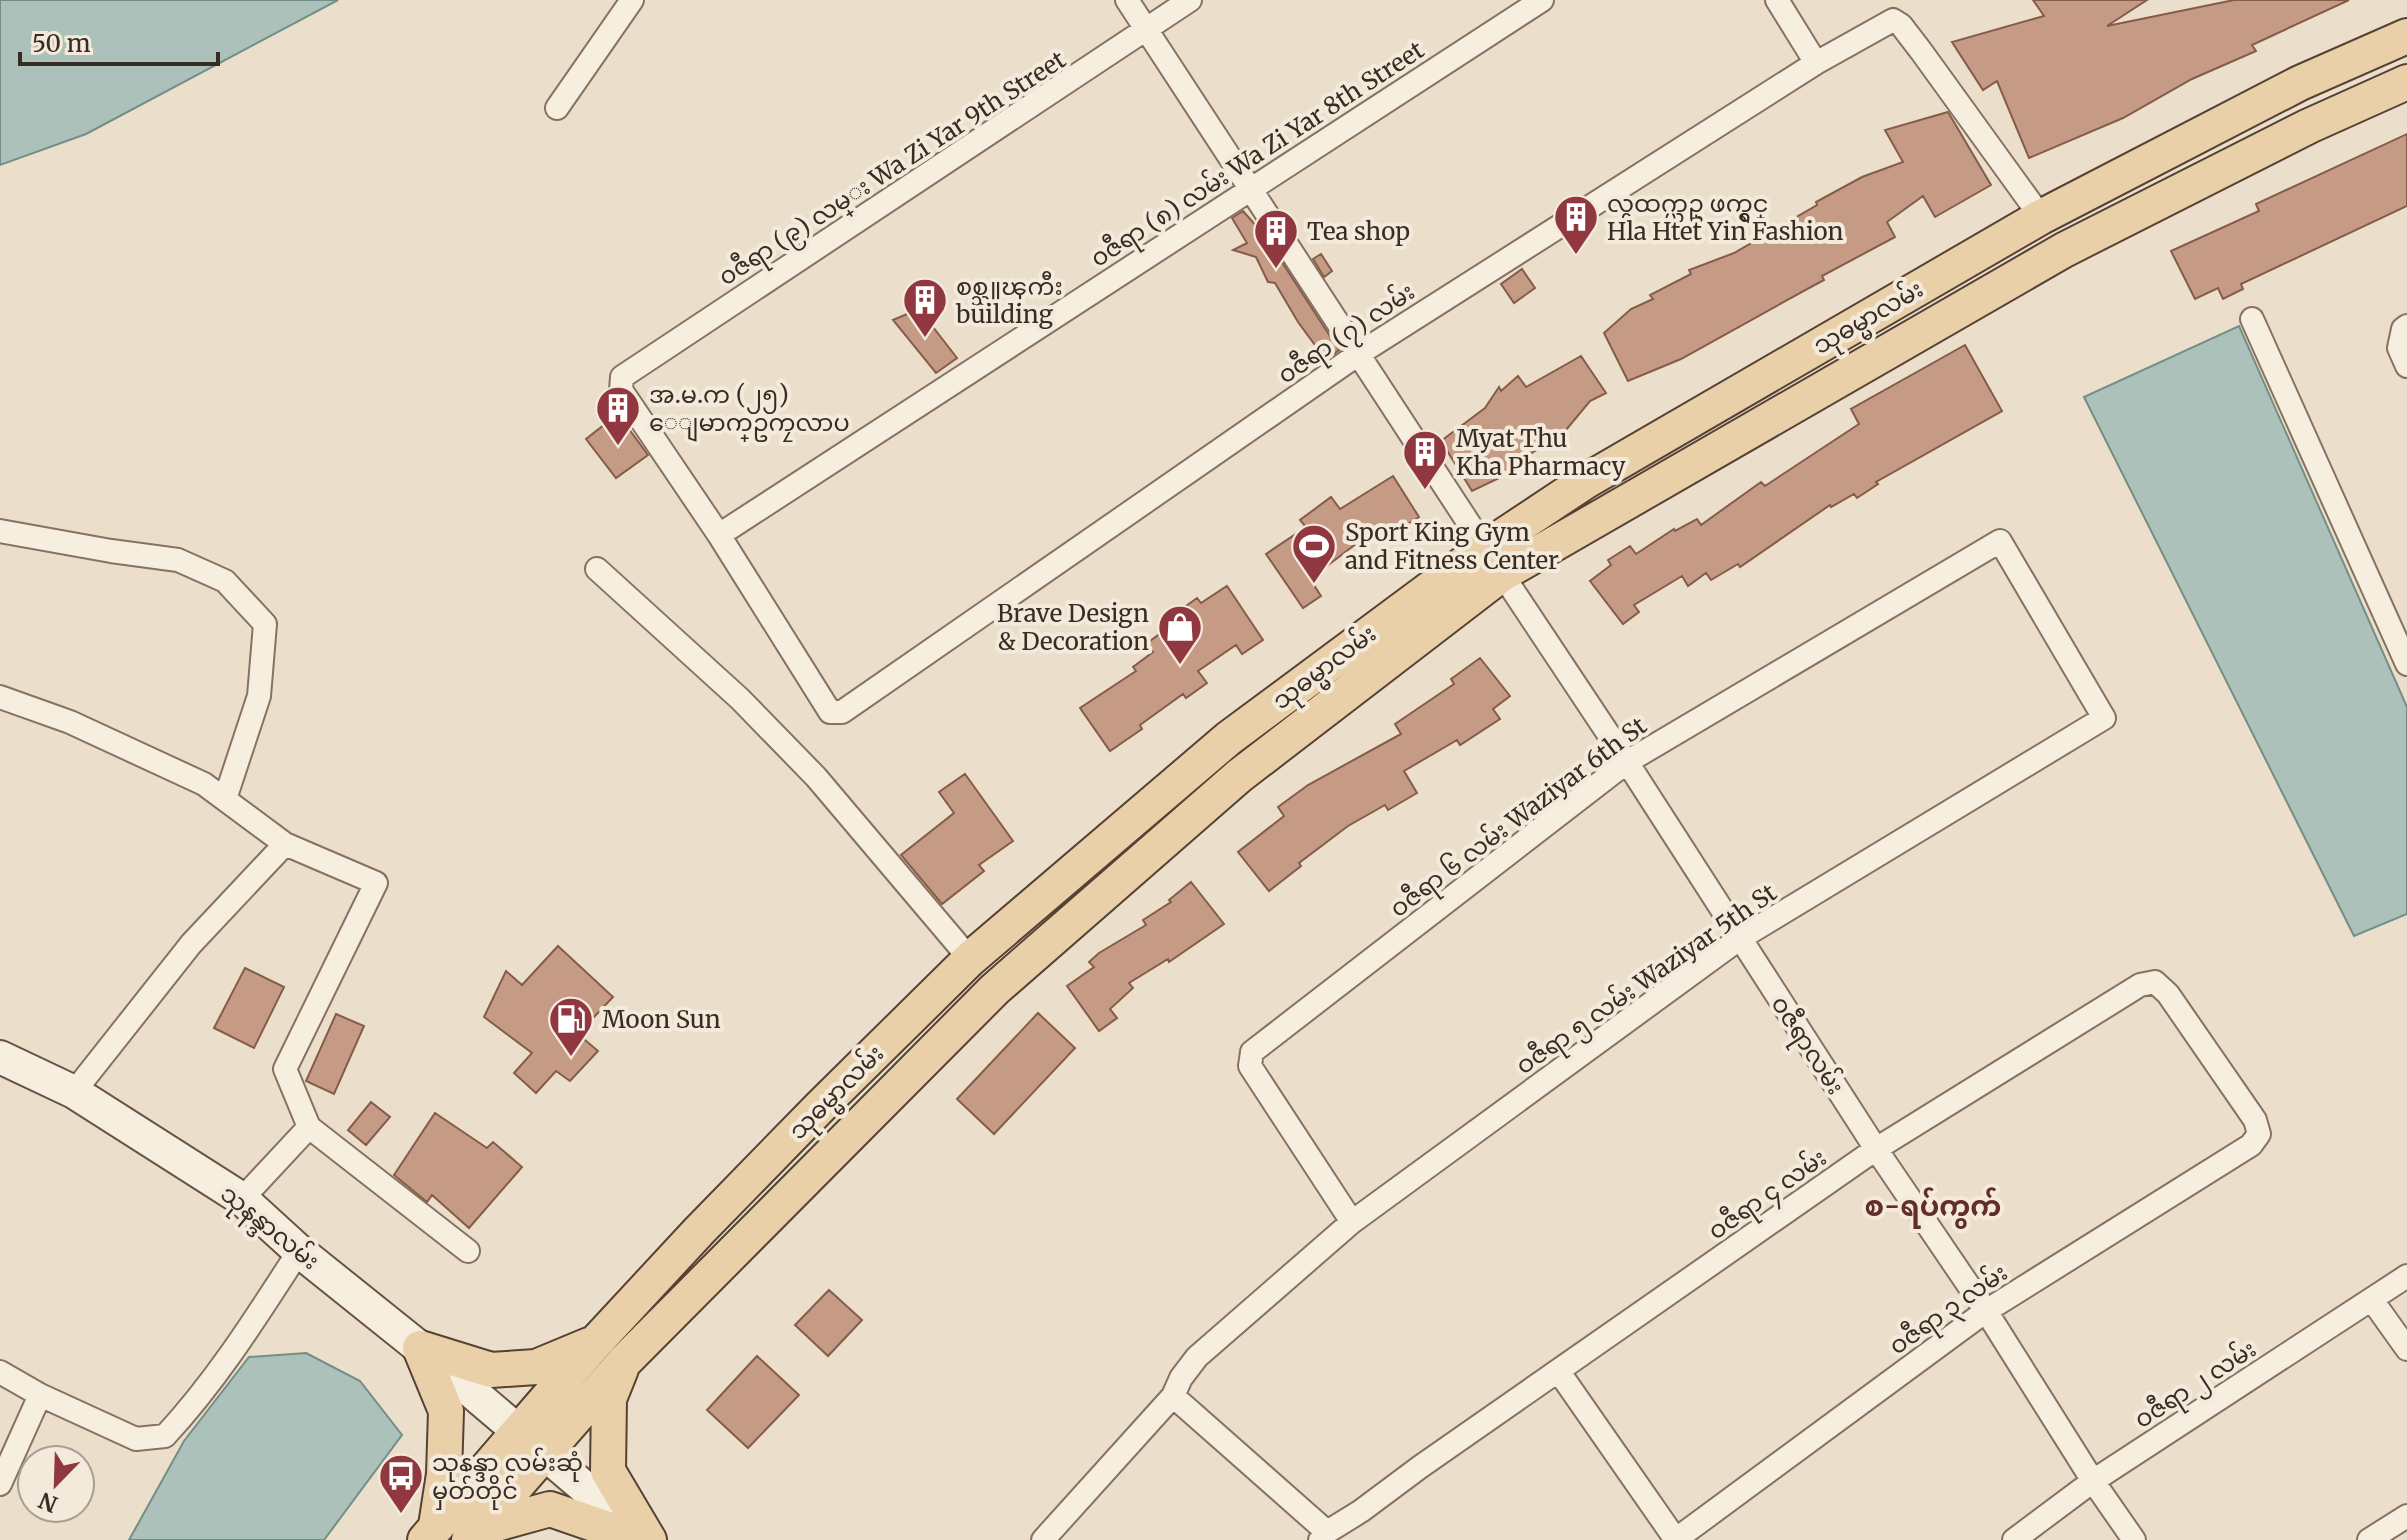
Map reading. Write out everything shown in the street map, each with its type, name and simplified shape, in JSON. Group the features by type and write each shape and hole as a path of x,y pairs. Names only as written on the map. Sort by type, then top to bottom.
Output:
{"main road":[{"name":"သုဓမ္မာလမ်း","path":"430,1533 530,1441 624,1362 995,989 1239,776 1586,481 2041,217 2300,83 2407,36"},
{"name":"သုဓမ္မာလမ်း","path":"469,1540 596,1342 767,1161 970,959 1229,738 1494,561 2064,250 2309,126 2407,82"},
{"name":"သုနန္ဒာလမ်း","path":"0,1057 74,1092 242,1199 299,1251 420,1348 648,1540"},
{"path":"420,1348 491,1370 536,1367 596,1342"},
{"path":"420,1348 446,1411 444,1474 430,1533"},
{"path":"624,1362 609,1399 608,1471 648,1540"},
{"path":"475,1540 496,1524 550,1509 640,1540"}],"street":[{"path":"557,108 632,0"},
{"name":"ဝဇီရာလမ်း","path":"1127,0 2134,1540"},
{"name":"၀ဇီရာ (၉) လမ္း Wa Zi Yar 9th Street","path":"719,535 621,390 622,377 1190,0"},
{"name":"၀ဇီရာ (၈) လမ်း Wa Zi Yar 8th Street","path":"719,535 1542,0"},
{"path":"1777,0 1816,63"},
{"name":"၀ဇီရာ (၇) လမ်း","path":"719,535 830,712 842,712 1357,355 1816,63 1893,20 1915,43 2041,217"},
{"path":"2252,319 2407,664"},
{"path":"2405,327 2399,348 2407,366"},
{"path":"0,531 178,560 225,581 265,624 259,696 225,799"},
{"name":"ဝဇီရာ ၆ လမ်း Waziyar 6th St","path":"1352,1222 1250,1066 1252,1052 1627,762 2000,541 2104,718"},
{"path":"597,569 740,699 816,777 970,959"},
{"path":"0,697 70,722 204,784 285,844 376,883 285,1069 309,1127 468,1251"},
{"name":"ဝဇီရာ ၅ လမ်း Waziyar 5th St","path":"1043,1540 1173,1396 1181,1378 1197,1357 1352,1222 1739,939 2104,718"},
{"path":"74,1092 191,944 285,844"},
{"name":"ဝဇီရာ ၄ လမ်း","path":"1324,1536 1876,1149 2140,985 2155,982 2168,994 2255,1120 2259,1134"},
{"path":"242,1199 309,1127"},
{"name":"ဝဇီရာ ၃ လမ်း","path":"1676,1540 1986,1311 2251,1145 2259,1134"},
{"path":"0,1372 40,1395 136,1439 165,1436 238,1345 299,1251"},
{"name":"ဝဇီရာ ၂ လမ်း","path":"2014,1540 2093,1481 2407,1276"},
{"path":"2372,1300 2407,1349"},
{"path":"1559,1372 1676,1540"},
{"path":"0,1484 40,1395"},
{"path":"1173,1396 1324,1536"},
{"path":"2369,1540 2407,1516"}],"shaded area":[{"path":"0,0 338,0 86,134 0,165"},
{"path":"2239,326 2407,707 2407,914 2354,936 2084,397"},
{"path":"306,1353 360,1381 402,1435 324,1540 129,1540 184,1441 249,1357"}],"building":[{"path":"2033,0 2147,0 2107,26 2234,0 2349,0 2252,45 2256,51 2192,79 2123,118 2029,158 1997,81 1983,90 1952,42 2044,16"},
{"path":"1948,112 1991,185 1935,217 1923,196 1887,222 1895,237 1681,359 1628,381 1604,333 1631,309 1653,299 1650,295 1691,274 1689,270 1734,253 1862,177 1903,162 1885,130"},
{"path":"2407,134 2407,206 2241,284 2243,289 2223,299 2218,288 2195,299 2171,251 2259,211 2256,204"},
{"path":"1243,211 1265,236 1339,350 1326,360 1275,283 1268,282 1256,257 1233,250 1247,243 1232,218"},
{"path":"1321,254 1332,271 1324,277 1313,259"},
{"path":"1522,269 1535,288 1514,303 1501,284"},
{"name":"စစ္သူၾကီး building","path":"919,309 957,358 936,373 893,320"},
{"path":"1965,345 2002,411 1876,482 1878,484 1857,498 1854,494 1830,505 1740,567 1738,564 1711,580 1706,573 1688,586 1682,576 1634,605 1639,612 1623,624 1590,581 1611,565 1608,560 1630,546 1636,554 1674,529 1697,519 1701,525 1761,482 1765,486 1859,424 1851,409"},
{"path":"1581,356 1606,393 1590,401 1566,430 1517,463 1520,468 1472,491 1441,441 1485,408 1499,387 1501,391 1518,376 1526,387"},
{"name":"အ.မ.က (၂၅) ေျမာက္ဥကၠလာပ","path":"618,414 648,455 616,478 586,439"},
{"path":"1393,476 1419,517 1380,542 1373,531 1310,579 1321,596 1303,608 1266,554 1306,527 1300,520 1331,497 1340,509"},
{"path":"1227,586 1263,640 1242,654 1236,645 1198,671 1207,683 1186,698 1183,694 1110,751 1080,708 1136,671 1133,667 1153,652 1146,644 1169,627 1165,621 1197,598 1201,603"},
{"path":"1480,658 1510,696 1493,709 1500,719 1460,745 1457,740 1404,771 1417,793 1388,810 1385,805 1348,826 1299,863 1301,866 1269,891 1238,852 1284,816 1278,807 1308,785 1401,734 1395,724 1454,684 1451,679"},
{"path":"965,774 1013,841 979,865 984,871 942,904 901,855 954,813 939,792"},
{"path":"1191,882 1224,924 1169,962 1168,959 1129,983 1133,988 1110,1009 1117,1018 1099,1031 1067,986 1094,967 1089,962 1099,953 1146,925 1143,920 1171,902 1169,900"},
{"path":"558,946 613,997 578,1034 598,1051 570,1081 556,1071 536,1093 514,1073 532,1053 484,1017 506,971 522,985"},
{"path":"245,968 284,987 254,1048 214,1028"},
{"path":"1038,1013 1075,1048 994,1134 957,1099"},
{"path":"336,1014 364,1026 334,1094 306,1081"},
{"path":"371,1102 390,1117 366,1145 348,1130"},
{"path":"435,1113 487,1148 493,1142 522,1167 469,1228 432,1195 427,1202 394,1175"},
{"path":"829,1290 862,1320 828,1356 795,1325"},
{"path":"757,1356 799,1395 748,1448 707,1410"}],"place":[{"name":"လွထက္ယဥ္ ဖက္ရွင္ Hla Htet Yin Fashion","path":"1576,256"},
{"name":"Tea shop","path":"1276,270"},
{"name":"စစ္သူၾကီး building","path":"925,339"},
{"name":"အ.မ.က (၂၅) ေျမာက္ဥကၠလာပ","path":"618,447"},
{"name":"Myat Thu Kha Pharmacy","path":"1425,491"},
{"name":"Sport King Gym and Fitness Center","path":"1314,585"},
{"name":"Brave Design & Decoration","path":"1180,666"},
{"name":"Moon Sun","path":"571,1058"},
{"name":"သုနန္ဒာ လမ်းဆုံ မှတ်တိုင်","path":"401,1515"}],"district":[{"name":"စ-ရပ်ကွက်","path":"1933,1206"}]}
